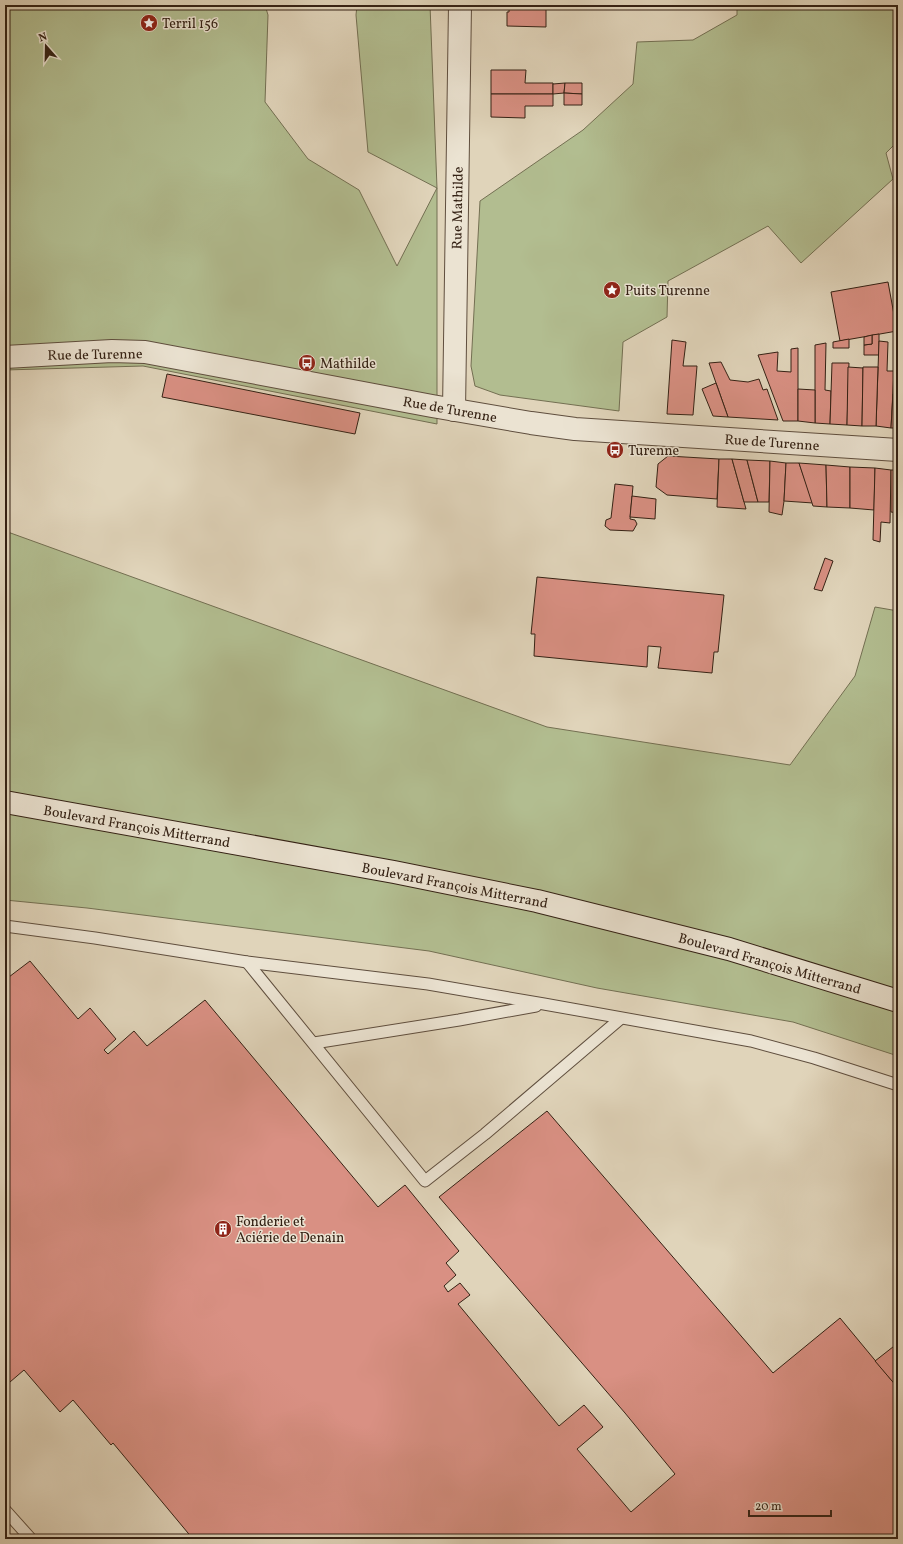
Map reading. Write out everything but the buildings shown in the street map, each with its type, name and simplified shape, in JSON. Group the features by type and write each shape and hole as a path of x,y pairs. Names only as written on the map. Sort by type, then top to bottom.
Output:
{"street":[{"name":"Rue Mathilde","path":"454,410 460,5"},
{"name":"Rue de Turenne","path":"5,357 112,351 145,352 531,423 598,431 898,450"},
{"name":"Boulevard François Mitterrand","path":"5,802 394,872 537,900 729,949 898,1001"}],"lane":[{"path":"5,926 95,938 247,962 428,984 544,1004 751,1041 814,1058 898,1085"},
{"path":"247,962 425,1181 485,1134 620,1018"},
{"path":"314,1043 452,1021 544,1004"},
{"path":"5,1510 31,1539"}],"green space":[{"path":"5,5 265,5 268,15 265,102 308,159 359,190 397,266 437,188 437,424 143,366 5,370"},
{"path":"357,5 430,5 437,188 368,152 356,15"},
{"path":"737,5 898,5 898,141 886,153 893,179 801,263 768,226 668,281 667,317 623,342 619,411 500,395 475,386 471,366 480,201 583,130 633,84 637,42 693,40 737,15"},
{"path":"5,531 547,727 790,765 855,676 875,607 898,611 898,1056 793,1022 597,988 429,951 87,908 5,900"}],"place":[{"name":"Terril 156","path":"149,23"},
{"name":"Puits Turenne","path":"612,290"},
{"name":"Mathilde","path":"307,363"},
{"name":"Turenne","path":"615,450"},
{"name":"Fonderie et Aciérie de Denain","path":"223,1229"}]}
